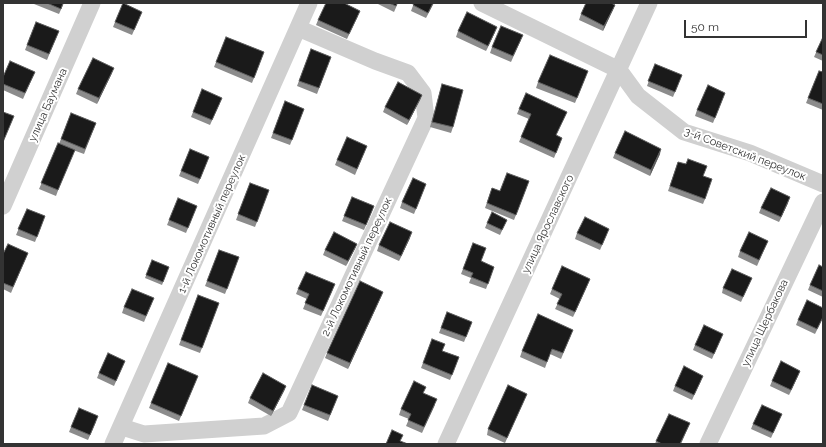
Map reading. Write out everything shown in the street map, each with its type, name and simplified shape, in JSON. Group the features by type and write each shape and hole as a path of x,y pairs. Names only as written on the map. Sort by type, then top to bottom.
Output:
{"street":[{"name":"улица Баумана","path":"3,206 92,3"},
{"name":"1-й Локомотивный переулок","path":"113,444 122,427 309,3"},
{"path":"482,3 618,70"},
{"name":"улица Ярославского","path":"446,444 649,3"},
{"name":"2-й Локомотивный переулок","path":"122,427 144,434 264,426 289,413 426,118 423,93 408,73 375,62 298,28"},
{"name":"3-й Советский переулок","path":"618,70 638,96 684,132 750,154 823,184"},
{"name":"улица Щербакова","path":"708,444 823,202"}],"building":[{"path":"47,3 63,3 61,9"},
{"path":"123,3 142,12 134,30 115,22"},
{"path":"326,3 344,3 360,11 349,34 318,20"},
{"path":"389,3 397,3 396,6"},
{"path":"414,3 433,3 428,13 413,5"},
{"path":"586,3 611,3 615,5 604,26 581,14"},
{"path":"467,12 497,27 488,46 458,31"},
{"path":"36,22 59,31 49,54 27,45"},
{"path":"501,26 523,35 513,56 492,47"},
{"path":"226,37 264,52 254,78 216,62"},
{"path":"823,37 823,55 816,52"},
{"path":"311,49 331,57 319,88 299,81"},
{"path":"550,55 588,71 577,98 538,82"},
{"path":"93,58 114,68 99,98 78,89"},
{"path":"10,61 35,72 25,93 3,84 3,77"},
{"path":"655,64 682,75 675,92 648,81"},
{"path":"819,71 823,72 823,104 808,98"},
{"path":"398,82 422,95 409,120 385,107"},
{"path":"442,84 463,90 453,127 432,122"},
{"path":"708,85 725,93 715,118 697,110"},
{"path":"202,89 222,98 212,120 193,112"},
{"path":"526,93 567,112 556,135 562,138 556,153 521,137 531,114 519,109"},
{"path":"285,101 304,109 292,140 273,133"},
{"path":"3,112 14,116 3,142"},
{"path":"71,113 96,123 85,149 61,139"},
{"path":"625,131 661,149 651,170 615,153"},
{"path":"347,137 367,146 357,169 337,160"},
{"path":"58,143 75,150 58,190 41,183"},
{"path":"190,149 209,157 200,179 181,171"},
{"path":"688,159 707,166 703,176 712,179 705,199 670,186 678,162 686,164"},
{"path":"507,173 529,181 516,215 487,203 492,188 500,191"},
{"path":"413,178 426,184 416,209 402,202"},
{"path":"250,183 269,190 257,222 238,214"},
{"path":"771,188 790,197 781,217 761,208"},
{"path":"352,197 374,206 366,225 344,216"},
{"path":"178,198 197,206 188,228 169,220"},
{"path":"27,209 45,216 37,237 18,229"},
{"path":"492,212 507,220 502,230 487,223"},
{"path":"585,217 609,229 602,245 577,233"},
{"path":"390,222 412,232 401,256 379,245"},
{"path":"334,232 357,244 348,261 325,250"},
{"path":"749,232 768,241 759,260 740,251"},
{"path":"473,243 486,248 481,261 494,267 488,284 471,277 473,273 463,269"},
{"path":"8,244 28,253 13,287 3,283 3,254"},
{"path":"219,250 239,257 227,289 207,281"},
{"path":"152,260 169,267 163,282 146,275"},
{"path":"819,265 823,267 823,291 810,285"},
{"path":"562,266 590,279 575,312 557,304 562,294 552,289"},
{"path":"732,269 752,278 743,297 723,288"},
{"path":"306,272 335,284 323,311 305,303 309,294 298,289"},
{"path":"360,281 383,292 350,363 327,353"},
{"path":"132,289 154,298 146,316 124,307"},
{"path":"198,295 219,303 202,348 181,340"},
{"path":"807,300 823,308 823,317 817,329 798,320"},
{"path":"447,312 472,322 466,337 441,328"},
{"path":"538,314 573,330 563,353 552,349 547,362 522,351"},
{"path":"704,325 723,334 714,354 695,345"},
{"path":"432,339 445,344 442,351 459,357 452,375 423,363"},
{"path":"108,353 125,361 116,381 99,373"},
{"path":"781,361 800,371 791,390 772,381"},
{"path":"168,363 198,376 181,416 151,403"},
{"path":"684,366 703,376 694,395 675,386"},
{"path":"263,373 286,386 273,411 250,398"},
{"path":"414,381 426,387 423,393 437,399 424,427 408,420 411,414 401,409"},
{"path":"312,385 338,396 330,415 304,405"},
{"path":"508,385 527,394 507,438 488,429"},
{"path":"762,405 782,414 773,433 753,424"},
{"path":"79,408 98,416 90,435 71,427"},
{"path":"669,414 690,423 680,444 662,444 656,441"},
{"path":"392,430 403,435 400,441 408,444 386,444"}]}
